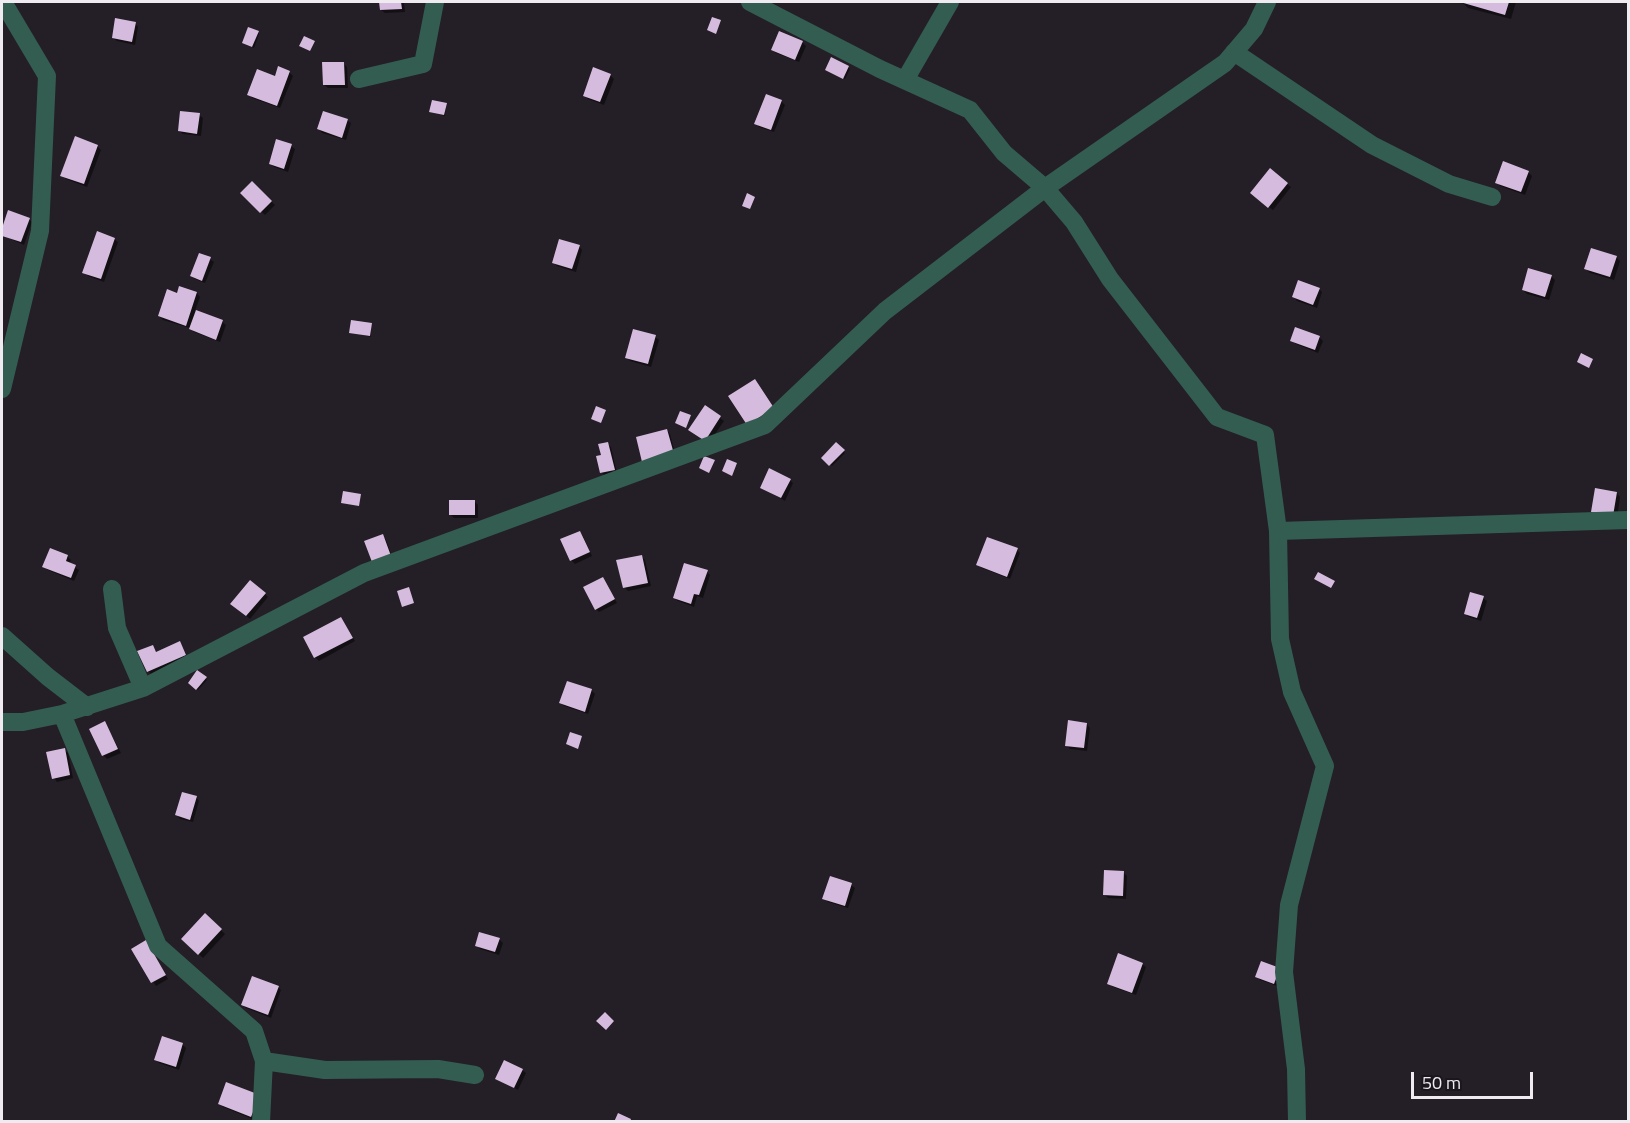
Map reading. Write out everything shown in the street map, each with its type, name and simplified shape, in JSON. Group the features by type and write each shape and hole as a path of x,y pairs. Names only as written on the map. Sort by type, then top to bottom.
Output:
{"street":[{"path":"2,389 40,231 47,76 3,2"},
{"path":"359,79 423,64 435,2"},
{"path":"750,2 970,110 1004,153 1045,188 1074,222 1110,279 1217,417 1265,435 1278,531 1280,639 1292,692 1325,766 1289,905 1284,972 1296,1070 1298,1122"},
{"path":"905,80 950,2"},
{"path":"2,722 23,722 62,714 143,688 364,573 765,425 885,312 1045,188 1225,63 1254,29 1267,2"},
{"path":"1234,52 1372,145 1449,184 1492,197"},
{"path":"1278,531 1629,520"},
{"path":"112,590 117,628 143,688"},
{"path":"2,636 48,677 87,707"},
{"path":"62,714 158,946 254,1031 264,1061 261,1122"},
{"path":"264,1061 326,1070 438,1069 475,1075"}],"building":[{"path":"379,2 401,2 402,9 380,10"},
{"path":"1460,2 1509,2 1505,15"},
{"path":"712,17 721,20 716,34 707,30"},
{"path":"115,18 136,22 132,42 112,38"},
{"path":"248,27 259,31 252,47 242,43"},
{"path":"779,31 803,41 795,60 771,50"},
{"path":"304,36 315,41 310,51 299,46"},
{"path":"831,57 849,66 843,79 825,70"},
{"path":"322,62 344,62 345,85 323,85"},
{"path":"278,66 290,71 277,106 247,95 257,69 275,76"},
{"path":"593,67 611,74 600,102 583,96"},
{"path":"766,94 782,100 771,130 754,124"},
{"path":"432,100 447,103 444,115 429,112"},
{"path":"180,111 200,113 197,134 178,131"},
{"path":"323,111 348,119 342,138 317,129"},
{"path":"75,136 98,145 84,184 60,176"},
{"path":"276,139 292,144 284,169 269,164"},
{"path":"1503,161 1529,171 1521,192 1495,183"},
{"path":"1270,168 1288,183 1268,208 1250,193"},
{"path":"252,181 272,201 260,213 240,193"},
{"path":"747,193 755,197 750,209 742,206"},
{"path":"8,210 30,218 21,242 2,236"},
{"path":"97,231 115,238 101,279 82,273"},
{"path":"559,239 580,245 572,269 552,263"},
{"path":"1591,248 1617,256 1610,277 1584,269"},
{"path":"199,253 211,257 202,281 190,276"},
{"path":"1528,268 1552,275 1545,297 1522,290"},
{"path":"1298,280 1320,288 1313,305 1292,297"},
{"path":"179,286 197,292 186,326 158,316 167,289 177,293"},
{"path":"196,310 223,320 216,340 189,329"},
{"path":"351,320 372,323 370,336 349,333"},
{"path":"1295,327 1320,336 1315,350 1290,341"},
{"path":"633,329 656,335 648,364 625,358"},
{"path":"1581,353 1593,359 1589,368 1577,362"},
{"path":"755,379 774,408 747,425 728,396"},
{"path":"705,405 721,416 705,441 688,430"},
{"path":"596,406 606,410 601,423 591,419"},
{"path":"680,411 691,415 686,428 675,423"},
{"path":"667,429 674,454 642,462 636,437"},
{"path":"608,442 615,470 600,473 596,456 601,455 598,444"},
{"path":"836,442 845,450 829,466 821,458"},
{"path":"704,456 715,460 709,473 699,468"},
{"path":"727,459 737,463 732,476 722,471"},
{"path":"769,468 791,479 781,498 760,488"},
{"path":"1595,488 1617,492 1613,516 1591,512"},
{"path":"343,491 361,494 359,506 341,503"},
{"path":"449,500 475,500 475,515 449,515"},
{"path":"580,531 590,552 570,561 560,539"},
{"path":"383,534 391,556 372,562 364,541"},
{"path":"987,537 1018,548 1007,577 976,565"},
{"path":"50,548 68,555 66,561 76,565 71,578 42,567"},
{"path":"642,555 648,583 623,588 616,560"},
{"path":"684,563 708,570 699,595 694,594 691,604 673,598"},
{"path":"1318,572 1335,581 1331,588 1314,579"},
{"path":"603,577 615,599 595,610 583,587"},
{"path":"250,580 266,593 246,616 230,604"},
{"path":"409,587 414,603 402,607 397,591"},
{"path":"1470,592 1484,596 1477,618 1464,614"},
{"path":"341,617 353,638 314,658 303,637"},
{"path":"180,641 186,655 147,672 137,651 153,645 156,652"},
{"path":"197,670 207,677 196,690 188,683"},
{"path":"567,681 592,689 585,712 559,703"},
{"path":"1068,720 1087,723 1084,748 1065,746"},
{"path":"105,721 118,749 102,756 89,729"},
{"path":"570,732 582,736 578,749 566,744"},
{"path":"65,748 70,775 52,779 46,752"},
{"path":"182,792 197,796 190,820 175,815"},
{"path":"1104,870 1124,871 1123,896 1103,895"},
{"path":"830,876 852,883 845,906 822,899"},
{"path":"205,913 222,929 198,955 181,939"},
{"path":"479,932 500,938 495,952 475,946"},
{"path":"146,940 166,975 151,983 131,949"},
{"path":"1118,953 1143,963 1132,993 1107,984"},
{"path":"1261,961 1280,968 1274,984 1255,977"},
{"path":"252,976 279,986 268,1015 241,1005"},
{"path":"605,1012 614,1021 606,1030 596,1021"},
{"path":"162,1036 183,1043 176,1067 154,1060"},
{"path":"504,1060 523,1069 514,1088 495,1079"},
{"path":"226,1082 260,1095 251,1117 218,1104"},
{"path":"618,1113 631,1119 630,1122 614,1122"}]}
